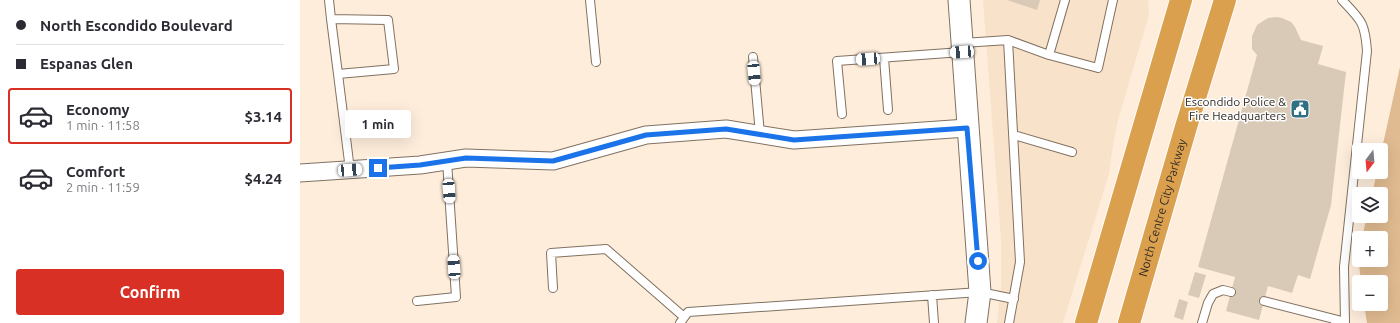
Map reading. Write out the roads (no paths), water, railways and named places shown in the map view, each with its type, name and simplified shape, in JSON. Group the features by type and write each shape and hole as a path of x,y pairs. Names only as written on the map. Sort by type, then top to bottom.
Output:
{"highway":[{"path":"1086,323 1181,0"},
{"name":"North Centre City Parkway","path":"1129,323 1186,127 1225,0"}],"street":[{"path":"959,0 967,128 980,292 976,323"},
{"path":"300,174 420,165 466,158 553,161 646,135 726,129 794,140 967,128"}],"lane":[{"path":"329,0 350,170"},
{"path":"590,0 596,62"},
{"path":"1049,54 1065,0"},
{"path":"842,114 837,62 884,58 962,48 1008,40 1098,68 1113,0"},
{"path":"1342,0 1361,20 1366,34 1366,51 1344,267 1346,322"},
{"path":"331,19 388,20 394,68 338,74"},
{"path":"1008,40 1020,262 1009,323"},
{"path":"753,57 760,134"},
{"path":"884,58 888,110"},
{"path":"1014,135 1072,152"},
{"path":"417,301 456,297 447,161"},
{"path":"553,288 551,253 606,249 682,320 688,312 932,295 980,292 1014,299"},
{"path":"1202,323 1208,303 1213,294 1223,290 1231,292"},
{"path":"932,295 934,323"},
{"path":"1264,301 1346,322"},
{"path":"1335,323 1346,322"}],"place":[{"name":"Escondido Police & Fire Headquarters","path":"1300,109"}]}
